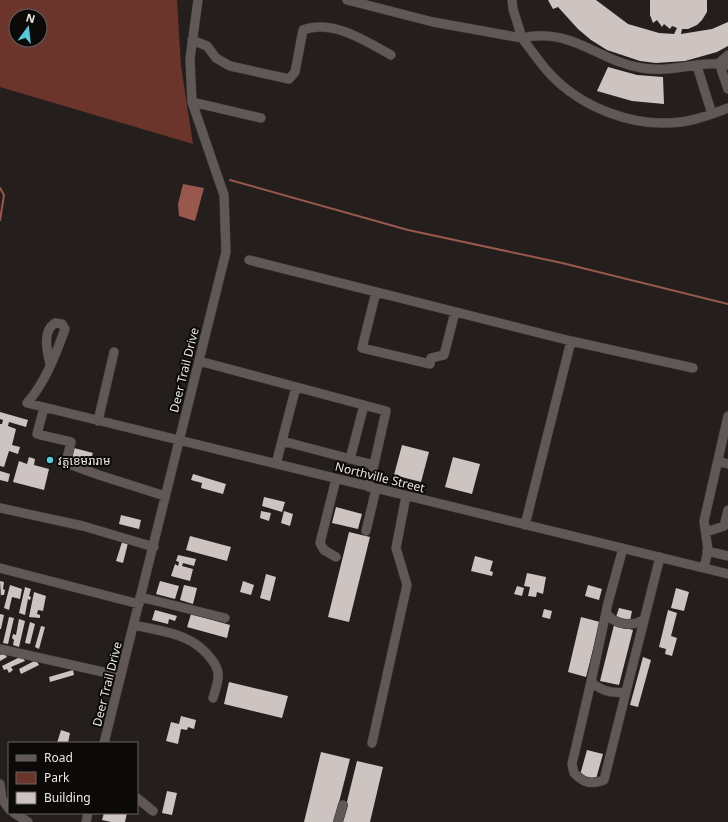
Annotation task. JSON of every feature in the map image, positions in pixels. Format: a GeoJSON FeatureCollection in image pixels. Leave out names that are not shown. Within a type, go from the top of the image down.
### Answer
{"type":"FeatureCollection","features":[{"type":"Feature","properties":{"kind":"street","name":"Deer Trail Drive"},"geometry":{"type":"LineString","coordinates":[[104,742],[154,547],[165,496],[226,252],[224,195],[192,102],[190,59],[198,0]]}},
{"type":"Feature","properties":{"kind":"street"},"geometry":{"type":"LineString","coordinates":[[347,0],[433,22],[522,38],[544,35],[568,39],[615,60],[643,69],[676,70],[697,66],[724,64]]}},
{"type":"Feature","properties":{"kind":"street"},"geometry":{"type":"LineString","coordinates":[[512,0],[513,9],[522,38],[550,74],[567,90],[591,105],[628,119],[655,122],[680,122],[712,114],[728,108]]}},
{"type":"Feature","properties":{"kind":"street"},"geometry":{"type":"LineString","coordinates":[[192,40],[207,46],[216,58],[230,66],[289,79],[295,72],[303,30],[314,26],[355,35],[391,55]]}},
{"type":"Feature","properties":{"kind":"street"},"geometry":{"type":"LineString","coordinates":[[728,55],[724,64],[728,89]]}},
{"type":"Feature","properties":{"kind":"street"},"geometry":{"type":"LineString","coordinates":[[697,66],[712,114]]}},
{"type":"Feature","properties":{"kind":"street"},"geometry":{"type":"LineString","coordinates":[[192,102],[261,118]]}},
{"type":"Feature","properties":{"kind":"street"},"geometry":{"type":"LineString","coordinates":[[249,260],[571,341],[693,368]]}},
{"type":"Feature","properties":{"kind":"street"},"geometry":{"type":"LineString","coordinates":[[376,292],[362,348],[430,364],[431,358],[444,355],[455,312]]}},
{"type":"Feature","properties":{"kind":"street"},"geometry":{"type":"LineString","coordinates":[[525,525],[571,341]]}},
{"type":"Feature","properties":{"kind":"street"},"geometry":{"type":"LineString","coordinates":[[98,421],[114,352]]}},
{"type":"Feature","properties":{"kind":"street"},"geometry":{"type":"LineString","coordinates":[[199,361],[386,411],[374,465],[366,531]]}},
{"type":"Feature","properties":{"kind":"street","name":"Northville Street"},"geometry":{"type":"LineString","coordinates":[[50,364],[34,394],[27,403],[728,574]]}},
{"type":"Feature","properties":{"kind":"street"},"geometry":{"type":"LineString","coordinates":[[276,464],[296,387]]}},
{"type":"Feature","properties":{"kind":"street"},"geometry":{"type":"LineString","coordinates":[[350,459],[364,405]]}},
{"type":"Feature","properties":{"kind":"street"},"geometry":{"type":"LineString","coordinates":[[44,408],[37,434],[72,442],[66,463],[165,496]]}},
{"type":"Feature","properties":{"kind":"street"},"geometry":{"type":"LineString","coordinates":[[704,568],[707,551],[704,521],[728,416]]}},
{"type":"Feature","properties":{"kind":"street"},"geometry":{"type":"LineString","coordinates":[[282,441],[374,465]]}},
{"type":"Feature","properties":{"kind":"street"},"geometry":{"type":"LineString","coordinates":[[718,461],[728,464]]}},
{"type":"Feature","properties":{"kind":"street"},"geometry":{"type":"LineString","coordinates":[[336,479],[320,543],[324,550],[336,557]]}},
{"type":"Feature","properties":{"kind":"street"},"geometry":{"type":"LineString","coordinates":[[372,743],[407,585],[396,548],[406,496]]}},
{"type":"Feature","properties":{"kind":"street"},"geometry":{"type":"LineString","coordinates":[[0,508],[83,526],[154,547]]}},
{"type":"Feature","properties":{"kind":"street"},"geometry":{"type":"LineString","coordinates":[[706,532],[726,526],[728,510]]}},
{"type":"Feature","properties":{"kind":"street"},"geometry":{"type":"LineString","coordinates":[[623,548],[606,613],[572,764],[574,773],[582,781],[593,784],[604,780],[660,557]]}},
{"type":"Feature","properties":{"kind":"street"},"geometry":{"type":"LineString","coordinates":[[707,551],[728,556]]}},
{"type":"Feature","properties":{"kind":"street"},"geometry":{"type":"LineString","coordinates":[[0,568],[225,618]]}},
{"type":"Feature","properties":{"kind":"street"},"geometry":{"type":"LineString","coordinates":[[606,613],[609,617],[620,622],[635,625],[644,620]]}},
{"type":"Feature","properties":{"kind":"street"},"geometry":{"type":"LineString","coordinates":[[134,625],[186,638],[196,642],[209,656],[217,669],[219,676],[213,698]]}},
{"type":"Feature","properties":{"kind":"street"},"geometry":{"type":"LineString","coordinates":[[0,649],[121,676]]}},
{"type":"Feature","properties":{"kind":"street"},"geometry":{"type":"LineString","coordinates":[[591,682],[598,688],[617,693],[626,692]]}},
{"type":"Feature","properties":{"kind":"street"},"geometry":{"type":"LineString","coordinates":[[0,784],[2,799],[8,808]]}},
{"type":"Feature","properties":{"kind":"street"},"geometry":{"type":"LineString","coordinates":[[138,799],[153,811]]}},
{"type":"Feature","properties":{"kind":"street"},"geometry":{"type":"LineString","coordinates":[[338,822],[343,806]]}},
{"type":"Feature","properties":{"kind":"street"},"geometry":{"type":"LineString","coordinates":[[16,814],[28,822]]}},
{"type":"Feature","properties":{"kind":"green space"},"geometry":{"type":"Polygon","coordinates":[[[0,0],[177,0],[181,66],[193,144],[0,87],[0,0]]]}},
{"type":"Feature","properties":{"kind":"shaded area"},"geometry":{"type":"Polygon","coordinates":[[[183,184],[204,188],[195,221],[179,216],[178,204],[183,184]]]}},
{"type":"Feature","properties":{"kind":"building"},"geometry":{"type":"Polygon","coordinates":[[[548,0],[596,0],[628,24],[659,33],[674,34],[677,28],[672,26],[670,29],[664,24],[662,27],[657,20],[653,23],[650,15],[650,0],[707,0],[707,12],[702,20],[697,25],[688,29],[682,29],[681,34],[712,29],[728,22],[728,46],[717,52],[685,61],[656,63],[640,61],[607,50],[591,40],[578,29],[558,7],[553,9],[548,0]]]}},
{"type":"Feature","properties":{"kind":"building"},"geometry":{"type":"Polygon","coordinates":[[[608,67],[637,75],[663,77],[664,104],[632,101],[597,91],[608,67]]]}},
{"type":"Feature","properties":{"kind":"building"},"geometry":{"type":"Polygon","coordinates":[[[0,412],[28,420],[26,427],[9,422],[8,426],[16,429],[12,445],[20,447],[18,454],[9,451],[4,467],[0,466],[0,424],[2,424],[3,420],[0,419],[0,412]]]}},
{"type":"Feature","properties":{"kind":"building"},"geometry":{"type":"Polygon","coordinates":[[[402,445],[429,452],[421,482],[394,475],[402,445]]]}},
{"type":"Feature","properties":{"kind":"building"},"geometry":{"type":"Polygon","coordinates":[[[74,448],[93,453],[89,465],[71,459],[74,448]]]}},
{"type":"Feature","properties":{"kind":"building"},"geometry":{"type":"Polygon","coordinates":[[[29,457],[35,459],[34,465],[49,469],[44,490],[13,482],[19,461],[27,464],[29,457]]]}},
{"type":"Feature","properties":{"kind":"building"},"geometry":{"type":"Polygon","coordinates":[[[453,457],[480,464],[472,494],[445,487],[453,457]]]}},
{"type":"Feature","properties":{"kind":"building"},"geometry":{"type":"Polygon","coordinates":[[[0,471],[10,474],[8,482],[0,480],[0,471]]]}},
{"type":"Feature","properties":{"kind":"building"},"geometry":{"type":"Polygon","coordinates":[[[193,474],[226,484],[223,494],[201,488],[202,483],[191,480],[193,474]]]}},
{"type":"Feature","properties":{"kind":"building"},"geometry":{"type":"Polygon","coordinates":[[[264,497],[285,502],[282,512],[262,506],[264,497]]]}},
{"type":"Feature","properties":{"kind":"building"},"geometry":{"type":"Polygon","coordinates":[[[336,507],[362,514],[358,529],[332,523],[336,507]]]}},
{"type":"Feature","properties":{"kind":"building"},"geometry":{"type":"Polygon","coordinates":[[[261,511],[271,513],[269,521],[260,518],[261,511]]]}},
{"type":"Feature","properties":{"kind":"building"},"geometry":{"type":"Polygon","coordinates":[[[284,511],[293,514],[290,526],[281,523],[284,511]]]}},
{"type":"Feature","properties":{"kind":"building"},"geometry":{"type":"Polygon","coordinates":[[[121,515],[141,520],[139,529],[119,524],[121,515]]]}},
{"type":"Feature","properties":{"kind":"building"},"geometry":{"type":"Polygon","coordinates":[[[349,532],[370,537],[349,622],[328,617],[349,532]]]}},
{"type":"Feature","properties":{"kind":"building"},"geometry":{"type":"Polygon","coordinates":[[[190,536],[231,547],[227,561],[186,550],[190,536]]]}},
{"type":"Feature","properties":{"kind":"building"},"geometry":{"type":"Polygon","coordinates":[[[122,542],[128,543],[123,563],[116,561],[122,542]]]}},
{"type":"Feature","properties":{"kind":"building"},"geometry":{"type":"Polygon","coordinates":[[[178,555],[196,559],[194,566],[183,563],[182,566],[193,569],[190,581],[171,576],[175,564],[178,566],[179,562],[176,561],[178,555]]]}},
{"type":"Feature","properties":{"kind":"building"},"geometry":{"type":"Polygon","coordinates":[[[475,556],[493,561],[490,571],[493,572],[492,576],[471,571],[475,556]]]}},
{"type":"Feature","properties":{"kind":"building"},"geometry":{"type":"Polygon","coordinates":[[[527,573],[546,577],[543,594],[537,592],[536,597],[528,596],[530,587],[524,586],[527,573]]]}},
{"type":"Feature","properties":{"kind":"building"},"geometry":{"type":"Polygon","coordinates":[[[266,574],[276,577],[270,601],[260,598],[266,574]]]}},
{"type":"Feature","properties":{"kind":"building"},"geometry":{"type":"Polygon","coordinates":[[[0,581],[4,582],[3,589],[5,590],[4,595],[1,595],[1,598],[0,581]]]}},
{"type":"Feature","properties":{"kind":"building"},"geometry":{"type":"Polygon","coordinates":[[[160,581],[179,586],[175,599],[156,594],[160,581]]]}},
{"type":"Feature","properties":{"kind":"building"},"geometry":{"type":"Polygon","coordinates":[[[243,581],[254,585],[251,595],[240,592],[243,581]]]}},
{"type":"Feature","properties":{"kind":"building"},"geometry":{"type":"Polygon","coordinates":[[[10,585],[22,589],[20,599],[12,597],[9,610],[4,608],[10,585]]]}},
{"type":"Feature","properties":{"kind":"building"},"geometry":{"type":"Polygon","coordinates":[[[184,585],[197,588],[193,604],[180,600],[184,585]]]}},
{"type":"Feature","properties":{"kind":"building"},"geometry":{"type":"Polygon","coordinates":[[[588,585],[602,589],[599,600],[585,596],[588,585]]]}},
{"type":"Feature","properties":{"kind":"building"},"geometry":{"type":"Polygon","coordinates":[[[517,586],[524,588],[522,596],[514,594],[517,586]]]}},
{"type":"Feature","properties":{"kind":"building"},"geometry":{"type":"Polygon","coordinates":[[[25,587],[31,589],[29,596],[31,597],[30,600],[28,599],[25,615],[19,613],[25,587]]]}},
{"type":"Feature","properties":{"kind":"building"},"geometry":{"type":"Polygon","coordinates":[[[676,588],[689,592],[684,611],[671,608],[676,588]]]}},
{"type":"Feature","properties":{"kind":"building"},"geometry":{"type":"Polygon","coordinates":[[[34,592],[46,596],[43,611],[38,610],[37,614],[40,615],[40,618],[29,617],[34,592]]]}},
{"type":"Feature","properties":{"kind":"building"},"geometry":{"type":"Polygon","coordinates":[[[619,608],[632,611],[630,621],[616,617],[619,608]]]}},
{"type":"Feature","properties":{"kind":"building"},"geometry":{"type":"Polygon","coordinates":[[[544,609],[552,611],[550,619],[542,617],[544,609]]]}},
{"type":"Feature","properties":{"kind":"building"},"geometry":{"type":"Polygon","coordinates":[[[155,610],[177,616],[175,621],[169,619],[168,624],[152,620],[155,610]]]}},
{"type":"Feature","properties":{"kind":"building"},"geometry":{"type":"Polygon","coordinates":[[[668,610],[677,613],[671,636],[677,638],[672,656],[665,654],[666,649],[659,647],[668,610]]]}},
{"type":"Feature","properties":{"kind":"building"},"geometry":{"type":"Polygon","coordinates":[[[0,614],[4,615],[1,629],[0,629],[0,614]]]}},
{"type":"Feature","properties":{"kind":"building"},"geometry":{"type":"Polygon","coordinates":[[[191,614],[230,625],[227,638],[187,627],[191,614]]]}},
{"type":"Feature","properties":{"kind":"building"},"geometry":{"type":"Polygon","coordinates":[[[9,617],[14,618],[8,644],[3,643],[9,617]]]}},
{"type":"Feature","properties":{"kind":"building"},"geometry":{"type":"Polygon","coordinates":[[[581,617],[600,622],[586,677],[568,672],[581,617]]]}},
{"type":"Feature","properties":{"kind":"building"},"geometry":{"type":"Polygon","coordinates":[[[19,619],[25,621],[19,647],[13,645],[14,640],[12,638],[13,634],[16,635],[19,619]]]}},
{"type":"Feature","properties":{"kind":"building"},"geometry":{"type":"Polygon","coordinates":[[[30,622],[35,624],[30,644],[25,643],[30,622]]]}},
{"type":"Feature","properties":{"kind":"building"},"geometry":{"type":"Polygon","coordinates":[[[614,625],[633,630],[619,685],[600,681],[614,625]]]}},
{"type":"Feature","properties":{"kind":"building"},"geometry":{"type":"Polygon","coordinates":[[[41,626],[45,627],[39,649],[35,647],[41,626]]]}},
{"type":"Feature","properties":{"kind":"building"},"geometry":{"type":"Polygon","coordinates":[[[4,653],[7,657],[0,661],[0,655],[4,653]]]}},
{"type":"Feature","properties":{"kind":"building"},"geometry":{"type":"Polygon","coordinates":[[[22,656],[25,661],[11,667],[13,670],[9,673],[7,669],[4,670],[2,666],[22,656]]]}},
{"type":"Feature","properties":{"kind":"building"},"geometry":{"type":"Polygon","coordinates":[[[643,657],[651,660],[638,707],[630,705],[643,657]]]}},
{"type":"Feature","properties":{"kind":"building"},"geometry":{"type":"Polygon","coordinates":[[[36,660],[39,665],[21,674],[19,669],[36,660]]]}},
{"type":"Feature","properties":{"kind":"building"},"geometry":{"type":"Polygon","coordinates":[[[73,670],[74,675],[50,682],[49,677],[73,670]]]}},
{"type":"Feature","properties":{"kind":"building"},"geometry":{"type":"Polygon","coordinates":[[[229,682],[288,696],[282,718],[224,704],[229,682]]]}},
{"type":"Feature","properties":{"kind":"building"},"geometry":{"type":"Polygon","coordinates":[[[181,716],[196,720],[194,729],[188,727],[187,730],[181,729],[178,744],[166,741],[171,722],[179,724],[181,716]]]}},
{"type":"Feature","properties":{"kind":"building"},"geometry":{"type":"Polygon","coordinates":[[[61,730],[70,733],[68,742],[57,742],[61,730]]]}},
{"type":"Feature","properties":{"kind":"building"},"geometry":{"type":"Polygon","coordinates":[[[587,750],[603,754],[596,779],[580,775],[587,750]]]}},
{"type":"Feature","properties":{"kind":"building"},"geometry":{"type":"Polygon","coordinates":[[[321,752],[350,759],[334,822],[304,822],[321,752]]]}},
{"type":"Feature","properties":{"kind":"building"},"geometry":{"type":"Polygon","coordinates":[[[357,761],[383,767],[370,822],[342,822],[357,761]]]}},
{"type":"Feature","properties":{"kind":"building"},"geometry":{"type":"Polygon","coordinates":[[[167,791],[177,793],[172,815],[162,813],[167,791]]]}},
{"type":"Feature","properties":{"kind":"building"},"geometry":{"type":"Polygon","coordinates":[[[104,814],[127,814],[125,822],[111,822],[102,820],[104,814]]]}},
{"type":"Feature","properties":{"kind":"waterway"},"geometry":{"type":"LineString","coordinates":[[230,180],[408,230],[562,263],[728,304]]}},
{"type":"Feature","properties":{"kind":"waterway"},"geometry":{"type":"LineString","coordinates":[[0,188],[4,195],[0,220]]}},
{"type":"Feature","properties":{"kind":"place","name":"វត្តខេមរារាម"},"geometry":{"type":"Point","coordinates":[50,460]}}]}
